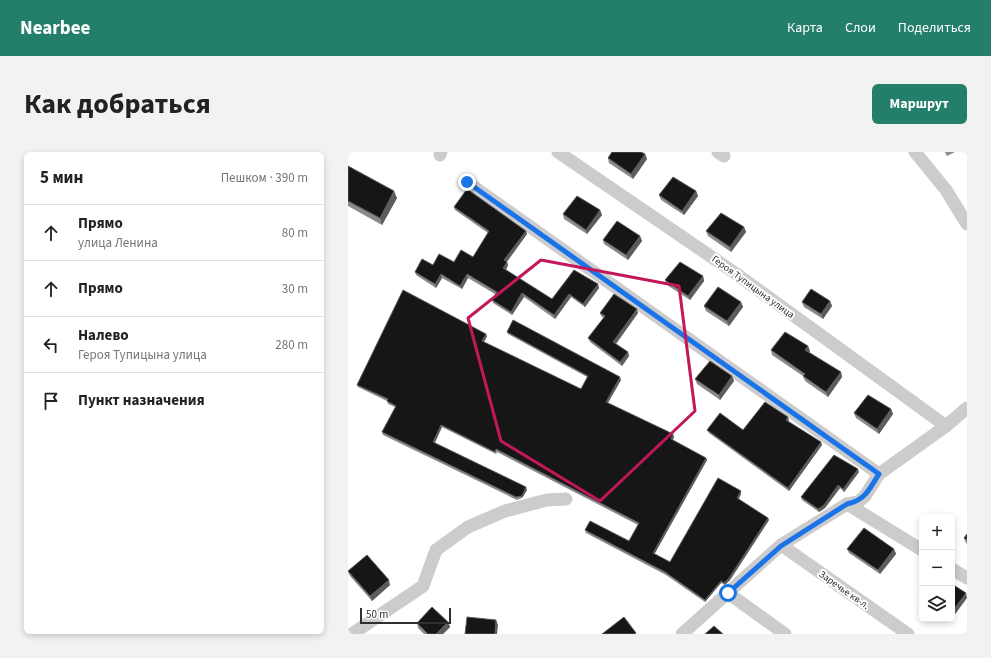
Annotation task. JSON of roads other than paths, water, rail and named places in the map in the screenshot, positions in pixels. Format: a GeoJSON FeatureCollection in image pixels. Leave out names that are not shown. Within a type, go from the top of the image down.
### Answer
{"type":"FeatureCollection","features":[{"type":"Feature","properties":{"kind":"street","name":"Героя Тупицына улица"},"geometry":{"type":"LineString","coordinates":[[558,152],[735,273],[946,426]]}},
{"type":"Feature","properties":{"kind":"street"},"geometry":{"type":"LineString","coordinates":[[915,152],[946,190],[967,224]]}},
{"type":"Feature","properties":{"kind":"street"},"geometry":{"type":"LineString","coordinates":[[467,182],[879,474]]}},
{"type":"Feature","properties":{"kind":"street"},"geometry":{"type":"LineString","coordinates":[[682,634],[781,546],[847,504],[858,502],[865,496],[879,474],[946,426],[967,408]]}},
{"type":"Feature","properties":{"kind":"street"},"geometry":{"type":"LineString","coordinates":[[352,634],[423,586],[436,550],[468,528],[505,512],[547,500],[566,499]]}},
{"type":"Feature","properties":{"kind":"street"},"geometry":{"type":"LineString","coordinates":[[847,504],[919,548]]}},
{"type":"Feature","properties":{"kind":"street","name":"Заречье кв-л."},"geometry":{"type":"LineString","coordinates":[[781,546],[908,634]]}},
{"type":"Feature","properties":{"kind":"street"},"geometry":{"type":"LineString","coordinates":[[955,571],[967,578]]}},
{"type":"Feature","properties":{"kind":"street"},"geometry":{"type":"LineString","coordinates":[[728,593],[785,634]]}}]}
